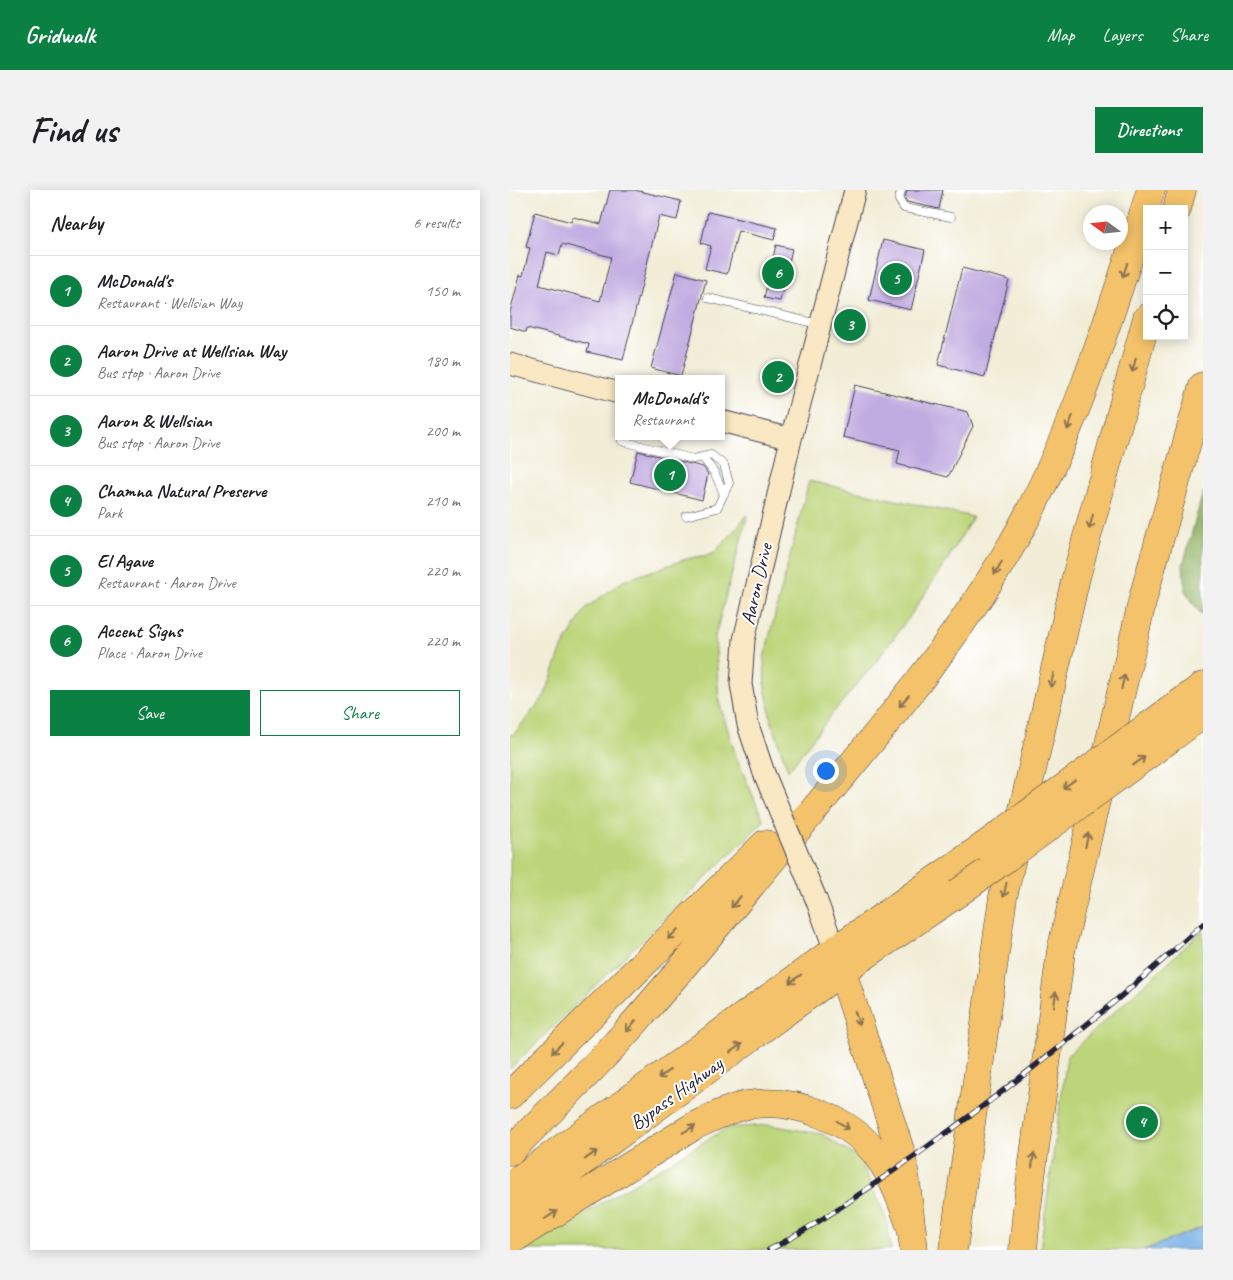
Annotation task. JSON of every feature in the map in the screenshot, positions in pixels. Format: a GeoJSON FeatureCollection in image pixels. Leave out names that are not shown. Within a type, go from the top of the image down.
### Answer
{"type":"FeatureCollection","features":[{"type":"Feature","properties":{"kind":"highway"},"geometry":{"type":"LineString","coordinates":[[510,1151],[628,1030],[866,748],[931,668],[960,627],[1021,528],[1062,444],[1097,353],[1151,190]]}},
{"type":"Feature","properties":{"kind":"highway"},"geometry":{"type":"LineString","coordinates":[[1178,205],[1182,190]]}},
{"type":"Feature","properties":{"kind":"highway"},"geometry":{"type":"LineString","coordinates":[[954,1242],[1003,897],[1076,577],[1143,333]]}},
{"type":"Feature","properties":{"kind":"highway"},"geometry":{"type":"LineString","coordinates":[[1023,1250],[1061,951],[1144,594],[1201,394]]}},
{"type":"Feature","properties":{"kind":"highway"},"geometry":{"type":"LineString","coordinates":[[913,1240],[906,1182],[896,1135],[838,961],[952,884],[1168,726],[1203,686]]}},
{"type":"Feature","properties":{"kind":"highway"},"geometry":{"type":"LineString","coordinates":[[1168,726],[1203,714]]}},
{"type":"Feature","properties":{"kind":"highway"},"geometry":{"type":"LineString","coordinates":[[510,1095],[758,851],[866,748]]}},
{"type":"Feature","properties":{"kind":"highway","name":"Bypass Highway"},"geometry":{"type":"LineString","coordinates":[[510,1186],[838,961]]}},
{"type":"Feature","properties":{"kind":"highway","name":"Bypass Highway"},"geometry":{"type":"LineString","coordinates":[[510,1215],[838,961]]}},
{"type":"Feature","properties":{"kind":"highway"},"geometry":{"type":"LineString","coordinates":[[510,1241],[694,1126],[722,1112],[748,1105],[771,1104],[813,1110],[833,1119],[864,1141],[879,1157],[895,1185],[913,1240]]}},
{"type":"Feature","properties":{"kind":"main road","name":"Aaron Drive"},"geometry":{"type":"LineString","coordinates":[[838,961],[816,899],[752,739],[745,712],[741,684],[741,660],[748,618],[791,439],[855,190]]}},
{"type":"Feature","properties":{"kind":"main road"},"geometry":{"type":"LineString","coordinates":[[510,364],[615,393]]}},
{"type":"Feature","properties":{"kind":"main road"},"geometry":{"type":"LineString","coordinates":[[725,422],[791,439]]}},
{"type":"Feature","properties":{"kind":"lane"},"geometry":{"type":"LineString","coordinates":[[901,190],[899,200],[904,208],[951,217]]}},
{"type":"Feature","properties":{"kind":"lane"},"geometry":{"type":"LineString","coordinates":[[708,298],[820,324]]}},
{"type":"Feature","properties":{"kind":"lane"},"geometry":{"type":"LineString","coordinates":[[622,441],[693,458],[711,455],[724,465],[728,483],[717,508],[686,516]]}},
{"type":"Feature","properties":{"kind":"lane"},"geometry":{"type":"LineString","coordinates":[[702,457],[714,472],[724,494]]}},
{"type":"Feature","properties":{"kind":"green space"},"geometry":{"type":"Polygon","coordinates":[[[809,481],[973,517],[910,616],[788,771],[771,719],[765,687],[764,658],[809,481]]]}},
{"type":"Feature","properties":{"kind":"green space"},"geometry":{"type":"Polygon","coordinates":[[[1203,492],[1203,614],[1200,613],[1185,591],[1183,565],[1203,492]]]}},
{"type":"Feature","properties":{"kind":"green space"},"geometry":{"type":"Polygon","coordinates":[[[748,514],[715,636],[719,702],[737,759],[764,821],[510,1069],[510,735],[514,734],[545,695],[562,648],[586,608],[623,581],[686,559],[713,554],[748,514]]]}},
{"type":"Feature","properties":{"kind":"green space"},"geometry":{"type":"Polygon","coordinates":[[[1203,930],[1203,1227],[1144,1250],[1040,1250],[1067,1056],[1203,930]]]}},
{"type":"Feature","properties":{"kind":"green space"},"geometry":{"type":"Polygon","coordinates":[[[769,1125],[822,1134],[861,1160],[887,1221],[891,1250],[523,1250],[727,1128],[769,1125]]]}},
{"type":"Feature","properties":{"kind":"water"},"geometry":{"type":"Polygon","coordinates":[[[1203,1227],[1203,1250],[1144,1250],[1150,1248],[1203,1227]]]}},
{"type":"Feature","properties":{"kind":"building"},"geometry":{"type":"Polygon","coordinates":[[[610,190],[635,190],[681,201],[677,220],[659,216],[623,360],[587,352],[589,344],[527,328],[526,332],[510,327],[510,312],[520,275],[523,276],[530,248],[526,247],[535,212],[571,222],[573,217],[601,224],[610,190]],[[562,244],[559,255],[547,252],[539,285],[600,301],[611,257],[562,244]]]}},
{"type":"Feature","properties":{"kind":"building"},"geometry":{"type":"Polygon","coordinates":[[[907,190],[943,190],[939,209],[907,202],[905,199],[907,190]]]}},
{"type":"Feature","properties":{"kind":"building"},"geometry":{"type":"Polygon","coordinates":[[[708,212],[777,228],[774,240],[738,231],[727,274],[705,269],[711,246],[701,243],[708,212]]]}},
{"type":"Feature","properties":{"kind":"building"},"geometry":{"type":"Polygon","coordinates":[[[883,240],[925,250],[911,310],[869,300],[883,240]]]}},
{"type":"Feature","properties":{"kind":"building"},"geometry":{"type":"Polygon","coordinates":[[[776,245],[792,249],[780,301],[764,298],[776,245]]]}},
{"type":"Feature","properties":{"kind":"building"},"geometry":{"type":"Polygon","coordinates":[[[962,268],[1009,280],[985,377],[938,365],[962,268]]]}},
{"type":"Feature","properties":{"kind":"building"},"geometry":{"type":"Polygon","coordinates":[[[677,272],[706,280],[681,375],[651,368],[677,272]]]}},
{"type":"Feature","properties":{"kind":"building"},"geometry":{"type":"Polygon","coordinates":[[[855,385],[968,412],[973,426],[948,477],[897,464],[900,450],[843,437],[855,385]]]}},
{"type":"Feature","properties":{"kind":"building"},"geometry":{"type":"Polygon","coordinates":[[[638,451],[703,467],[708,474],[702,500],[630,482],[638,451]]]}},
{"type":"Feature","properties":{"kind":"railway"},"geometry":{"type":"LineString","coordinates":[[769,1250],[844,1205],[990,1101],[1099,1015],[1203,924]]}},
{"type":"Feature","properties":{"kind":"place","name":"Accent Signs"},"geometry":{"type":"Point","coordinates":[778,273]}},
{"type":"Feature","properties":{"kind":"place","name":"El Agave"},"geometry":{"type":"Point","coordinates":[896,279]}},
{"type":"Feature","properties":{"kind":"place","name":"Aaron & Wellsian"},"geometry":{"type":"Point","coordinates":[850,325]}},
{"type":"Feature","properties":{"kind":"place","name":"Aaron Drive at Wellsian Way"},"geometry":{"type":"Point","coordinates":[778,377]}},
{"type":"Feature","properties":{"kind":"place","name":"McDonald's"},"geometry":{"type":"Point","coordinates":[670,475]}},
{"type":"Feature","properties":{"kind":"place","name":"Chamna Natural Preserve"},"geometry":{"type":"Point","coordinates":[1142,1122]}}]}
